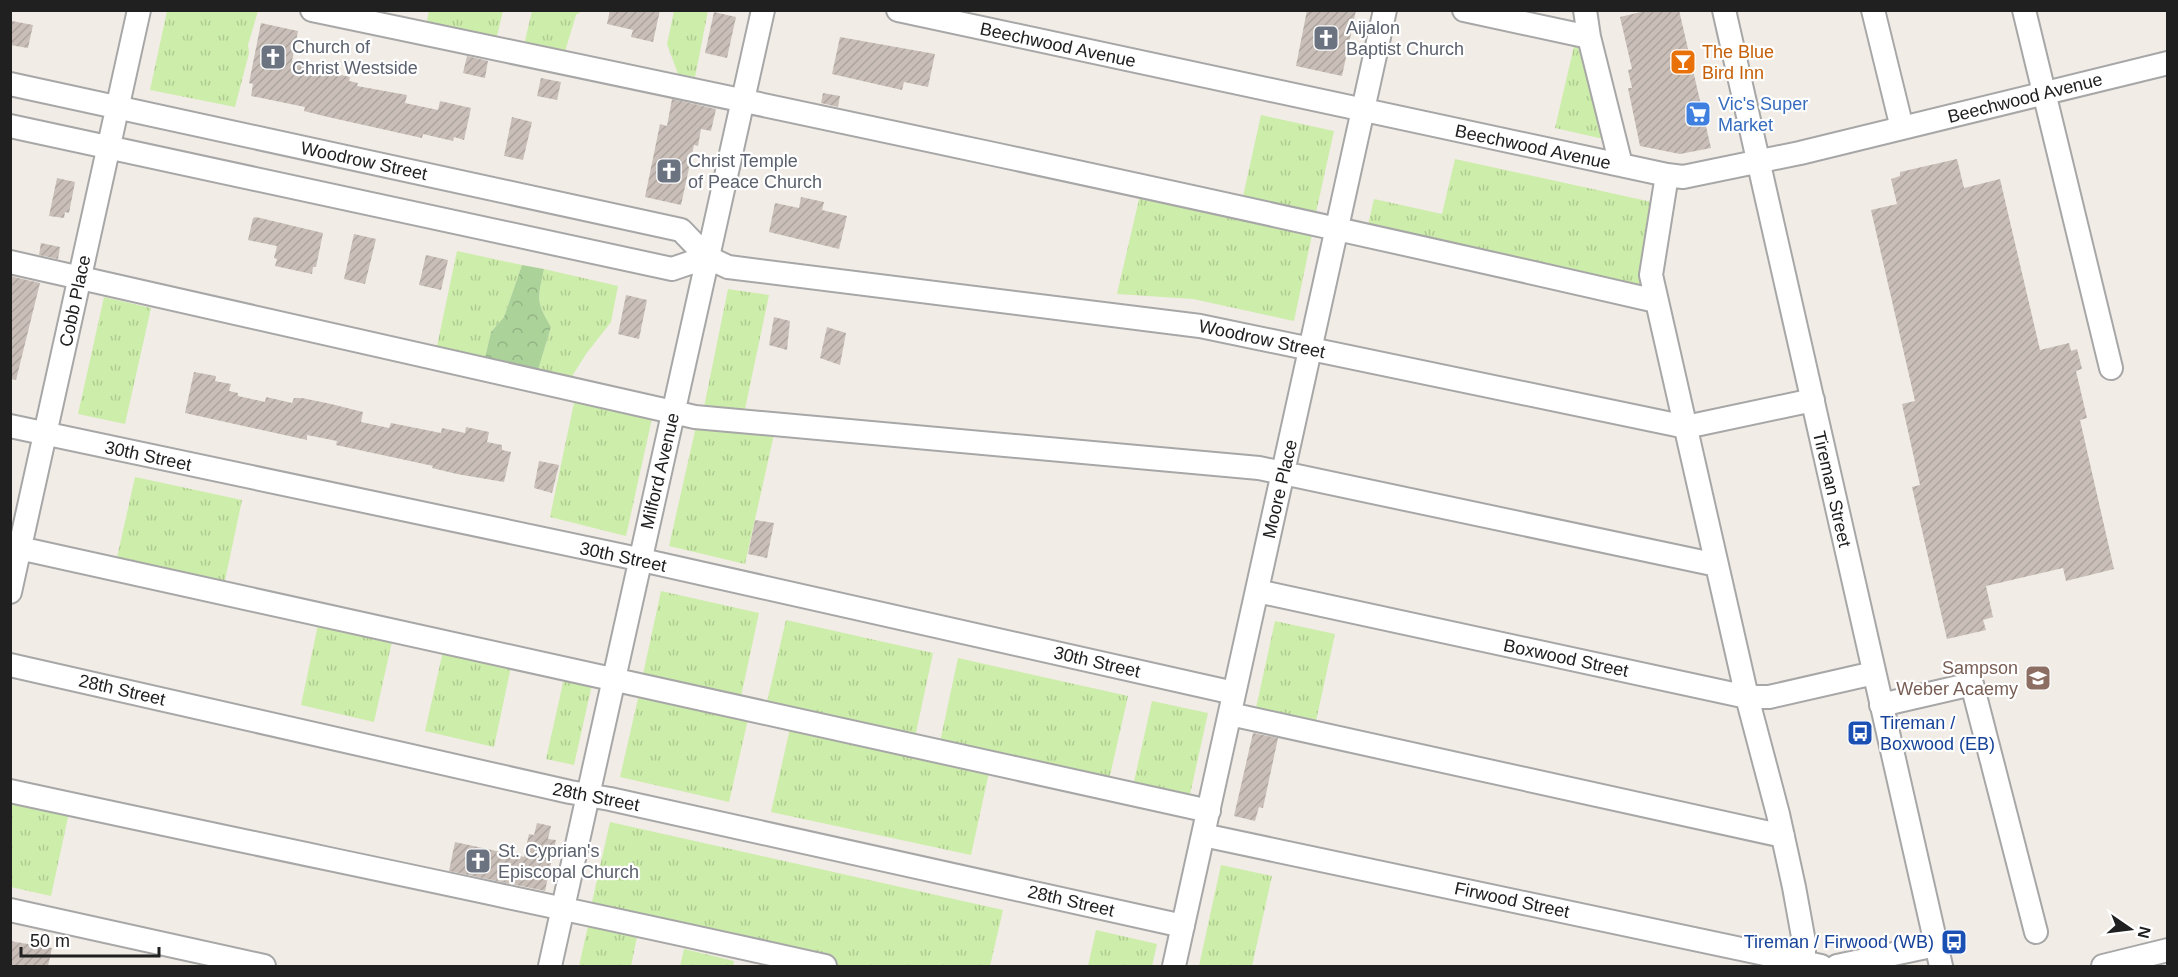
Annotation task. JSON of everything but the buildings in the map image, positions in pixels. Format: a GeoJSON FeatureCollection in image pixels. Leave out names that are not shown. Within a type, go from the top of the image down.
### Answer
{"type":"FeatureCollection","features":[{"type":"Feature","properties":{"kind":"street","name":"Cobb Place"},"geometry":{"type":"LineString","coordinates":[[10,592],[15,547],[46,435],[139,10]]}},
{"type":"Feature","properties":{"kind":"street"},"geometry":{"type":"LineString","coordinates":[[312,10],[1338,228],[1656,301]]}},
{"type":"Feature","properties":{"kind":"street","name":"Milford Avenue"},"geometry":{"type":"LineString","coordinates":[[550,966],[763,10]]}},
{"type":"Feature","properties":{"kind":"street","name":"Beechwood Avenue"},"geometry":{"type":"LineString","coordinates":[[897,10],[1667,175],[1691,176],[1758,162],[2168,63]]}},
{"type":"Feature","properties":{"kind":"street","name":"Moore Place"},"geometry":{"type":"LineString","coordinates":[[1174,966],[1312,350],[1385,10]]}},
{"type":"Feature","properties":{"kind":"street"},"geometry":{"type":"LineString","coordinates":[[1464,10],[1589,37]]}},
{"type":"Feature","properties":{"kind":"street"},"geometry":{"type":"LineString","coordinates":[[1585,10],[1589,37],[1621,165]]}},
{"type":"Feature","properties":{"kind":"street","name":"Tireman Street"},"geometry":{"type":"LineString","coordinates":[[1724,10],[1939,956]]}},
{"type":"Feature","properties":{"kind":"street"},"geometry":{"type":"LineString","coordinates":[[1873,10],[1902,128]]}},
{"type":"Feature","properties":{"kind":"street"},"geometry":{"type":"LineString","coordinates":[[2024,10],[2111,368]]}},
{"type":"Feature","properties":{"kind":"street","name":"Woodrow Street"},"geometry":{"type":"LineString","coordinates":[[10,84],[681,230],[707,257],[728,267],[1200,326],[1686,427],[1812,400]]}},
{"type":"Feature","properties":{"kind":"street"},"geometry":{"type":"LineString","coordinates":[[10,126],[672,269],[707,257]]}},
{"type":"Feature","properties":{"kind":"street"},"geometry":{"type":"LineString","coordinates":[[1667,175],[1650,275],[1747,697],[1783,836],[1804,942],[1812,965]]}},
{"type":"Feature","properties":{"kind":"street"},"geometry":{"type":"LineString","coordinates":[[10,262],[695,417],[1235,466],[1284,473],[1717,565]]}},
{"type":"Feature","properties":{"kind":"street","name":"30th Street"},"geometry":{"type":"LineString","coordinates":[[10,426],[640,560],[1783,836]]}},
{"type":"Feature","properties":{"kind":"street"},"geometry":{"type":"LineString","coordinates":[[15,547],[1209,811]]}},
{"type":"Feature","properties":{"kind":"street","name":"Boxwood Street"},"geometry":{"type":"LineString","coordinates":[[1257,591],[1747,697],[1769,697],[1874,673]]}},
{"type":"Feature","properties":{"kind":"street","name":"28th Street"},"geometry":{"type":"LineString","coordinates":[[10,665],[570,792],[589,794],[1183,926]]}},
{"type":"Feature","properties":{"kind":"street"},"geometry":{"type":"LineString","coordinates":[[1881,705],[1972,684],[2036,932]]}},
{"type":"Feature","properties":{"kind":"street"},"geometry":{"type":"LineString","coordinates":[[10,791],[564,907],[825,966]]}},
{"type":"Feature","properties":{"kind":"street","name":"Firwood Street"},"geometry":{"type":"LineString","coordinates":[[1203,835],[1812,965]]}},
{"type":"Feature","properties":{"kind":"street"},"geometry":{"type":"LineString","coordinates":[[10,910],[264,966]]}},
{"type":"Feature","properties":{"kind":"street"},"geometry":{"type":"LineString","coordinates":[[2103,966],[2168,951]]}},
{"type":"Feature","properties":{"kind":"street"},"geometry":{"type":"LineString","coordinates":[[1837,966],[1939,956]]}},
{"type":"Feature","properties":{"kind":"green space"},"geometry":{"type":"Polygon","coordinates":[[[167,11],[258,11],[248,45],[249,53],[235,107],[150,90],[167,11]]]}},
{"type":"Feature","properties":{"kind":"green space"},"geometry":{"type":"Polygon","coordinates":[[[429,11],[503,11],[496,40],[426,25],[429,11]]]}},
{"type":"Feature","properties":{"kind":"green space"},"geometry":{"type":"Polygon","coordinates":[[[532,11],[582,11],[576,15],[564,55],[524,45],[532,11]]]}},
{"type":"Feature","properties":{"kind":"green space"},"geometry":{"type":"Polygon","coordinates":[[[674,11],[708,11],[695,77],[678,74],[667,44],[674,11]]]}},
{"type":"Feature","properties":{"kind":"green space"},"geometry":{"type":"Polygon","coordinates":[[[1575,42],[1586,45],[1608,140],[1555,128],[1575,42]]]}},
{"type":"Feature","properties":{"kind":"green space"},"geometry":{"type":"Polygon","coordinates":[[[1261,115],[1334,131],[1315,217],[1242,201],[1261,115]]]}},
{"type":"Feature","properties":{"kind":"green space"},"geometry":{"type":"Polygon","coordinates":[[[1455,159],[1661,204],[1642,290],[1367,229],[1374,199],[1442,214],[1455,159]]]}},
{"type":"Feature","properties":{"kind":"green space"},"geometry":{"type":"Polygon","coordinates":[[[1140,195],[1313,230],[1294,321],[1193,299],[1117,294],[1140,195]]]}},
{"type":"Feature","properties":{"kind":"green space"},"geometry":{"type":"Polygon","coordinates":[[[457,251],[522,265],[504,317],[491,332],[484,362],[436,351],[457,251]]]}},
{"type":"Feature","properties":{"kind":"green space"},"geometry":{"type":"Polygon","coordinates":[[[522,265],[544,269],[539,299],[542,311],[551,327],[538,370],[484,362],[491,332],[504,317],[522,265]]]}},
{"type":"Feature","properties":{"kind":"green space"},"geometry":{"type":"Polygon","coordinates":[[[544,269],[618,286],[611,322],[571,378],[538,370],[551,327],[542,311],[539,299],[544,269]]]}},
{"type":"Feature","properties":{"kind":"green space"},"geometry":{"type":"Polygon","coordinates":[[[728,289],[769,295],[744,414],[703,412],[728,289]]]}},
{"type":"Feature","properties":{"kind":"green space"},"geometry":{"type":"Polygon","coordinates":[[[104,297],[151,308],[125,424],[78,414],[104,297]]]}},
{"type":"Feature","properties":{"kind":"green space"},"geometry":{"type":"Polygon","coordinates":[[[575,398],[653,414],[626,536],[550,517],[575,398]]]}},
{"type":"Feature","properties":{"kind":"green space"},"geometry":{"type":"Polygon","coordinates":[[[697,422],[775,430],[745,564],[669,546],[697,422]]]}},
{"type":"Feature","properties":{"kind":"green space"},"geometry":{"type":"Polygon","coordinates":[[[135,477],[242,500],[224,585],[116,562],[135,477]]]}},
{"type":"Feature","properties":{"kind":"green space"},"geometry":{"type":"Polygon","coordinates":[[[661,591],[759,613],[740,701],[642,679],[661,591]]]}},
{"type":"Feature","properties":{"kind":"green space"},"geometry":{"type":"Polygon","coordinates":[[[319,620],[393,637],[374,722],[301,705],[319,620]]]}},
{"type":"Feature","properties":{"kind":"green space"},"geometry":{"type":"Polygon","coordinates":[[[786,620],[933,653],[915,737],[766,706],[786,620]]]}},
{"type":"Feature","properties":{"kind":"green space"},"geometry":{"type":"Polygon","coordinates":[[[1275,621],[1335,634],[1316,721],[1256,708],[1275,621]]]}},
{"type":"Feature","properties":{"kind":"green space"},"geometry":{"type":"Polygon","coordinates":[[[444,647],[512,662],[494,747],[425,731],[444,647]]]}},
{"type":"Feature","properties":{"kind":"green space"},"geometry":{"type":"Polygon","coordinates":[[[958,658],[1128,696],[1109,780],[940,742],[958,658]]]}},
{"type":"Feature","properties":{"kind":"green space"},"geometry":{"type":"Polygon","coordinates":[[[565,674],[593,680],[574,765],[546,759],[565,674]]]}},
{"type":"Feature","properties":{"kind":"green space"},"geometry":{"type":"Polygon","coordinates":[[[640,690],[749,715],[729,802],[620,777],[640,690]]]}},
{"type":"Feature","properties":{"kind":"green space"},"geometry":{"type":"Polygon","coordinates":[[[1152,701],[1208,713],[1189,799],[1133,786],[1152,701]]]}},
{"type":"Feature","properties":{"kind":"green space"},"geometry":{"type":"Polygon","coordinates":[[[791,724],[990,768],[971,855],[771,812],[791,724]]]}},
{"type":"Feature","properties":{"kind":"green space"},"geometry":{"type":"Polygon","coordinates":[[[11,795],[70,808],[51,896],[11,887],[11,795]]]}},
{"type":"Feature","properties":{"kind":"green space"},"geometry":{"type":"Polygon","coordinates":[[[610,822],[1003,910],[990,966],[838,966],[590,911],[610,822]]]}},
{"type":"Feature","properties":{"kind":"green space"},"geometry":{"type":"Polygon","coordinates":[[[1221,865],[1272,876],[1252,966],[1199,966],[1221,865]]]}},
{"type":"Feature","properties":{"kind":"green space"},"geometry":{"type":"Polygon","coordinates":[[[588,926],[637,937],[631,966],[579,966],[588,926]]]}},
{"type":"Feature","properties":{"kind":"green space"},"geometry":{"type":"Polygon","coordinates":[[[1096,930],[1157,944],[1152,966],[1088,966],[1096,930]]]}},
{"type":"Feature","properties":{"kind":"green space"},"geometry":{"type":"Polygon","coordinates":[[[684,949],[734,961],[733,966],[680,966],[684,949]]]}},
{"type":"Feature","properties":{"kind":"place","name":"Aijalon Baptist Church"},"geometry":{"type":"Point","coordinates":[1326,38]}},
{"type":"Feature","properties":{"kind":"place","name":"Church of Christ Westside"},"geometry":{"type":"Point","coordinates":[273,57]}},
{"type":"Feature","properties":{"kind":"place","name":"The Blue Bird Inn"},"geometry":{"type":"Point","coordinates":[1683,62]}},
{"type":"Feature","properties":{"kind":"place","name":"Vic's Super Market"},"geometry":{"type":"Point","coordinates":[1698,114]}},
{"type":"Feature","properties":{"kind":"place","name":"Christ Temple of Peace Church"},"geometry":{"type":"Point","coordinates":[669,171]}},
{"type":"Feature","properties":{"kind":"place","name":"Sampson Weber Acaemy"},"geometry":{"type":"Point","coordinates":[2038,678]}},
{"type":"Feature","properties":{"kind":"place","name":"Tireman / Boxwood (EB)"},"geometry":{"type":"Point","coordinates":[1860,733]}},
{"type":"Feature","properties":{"kind":"place","name":"St. Cyprian's Episcopal Church"},"geometry":{"type":"Point","coordinates":[478,861]}},
{"type":"Feature","properties":{"kind":"place","name":"Tireman / Firwood (WB)"},"geometry":{"type":"Point","coordinates":[1954,942]}}]}
